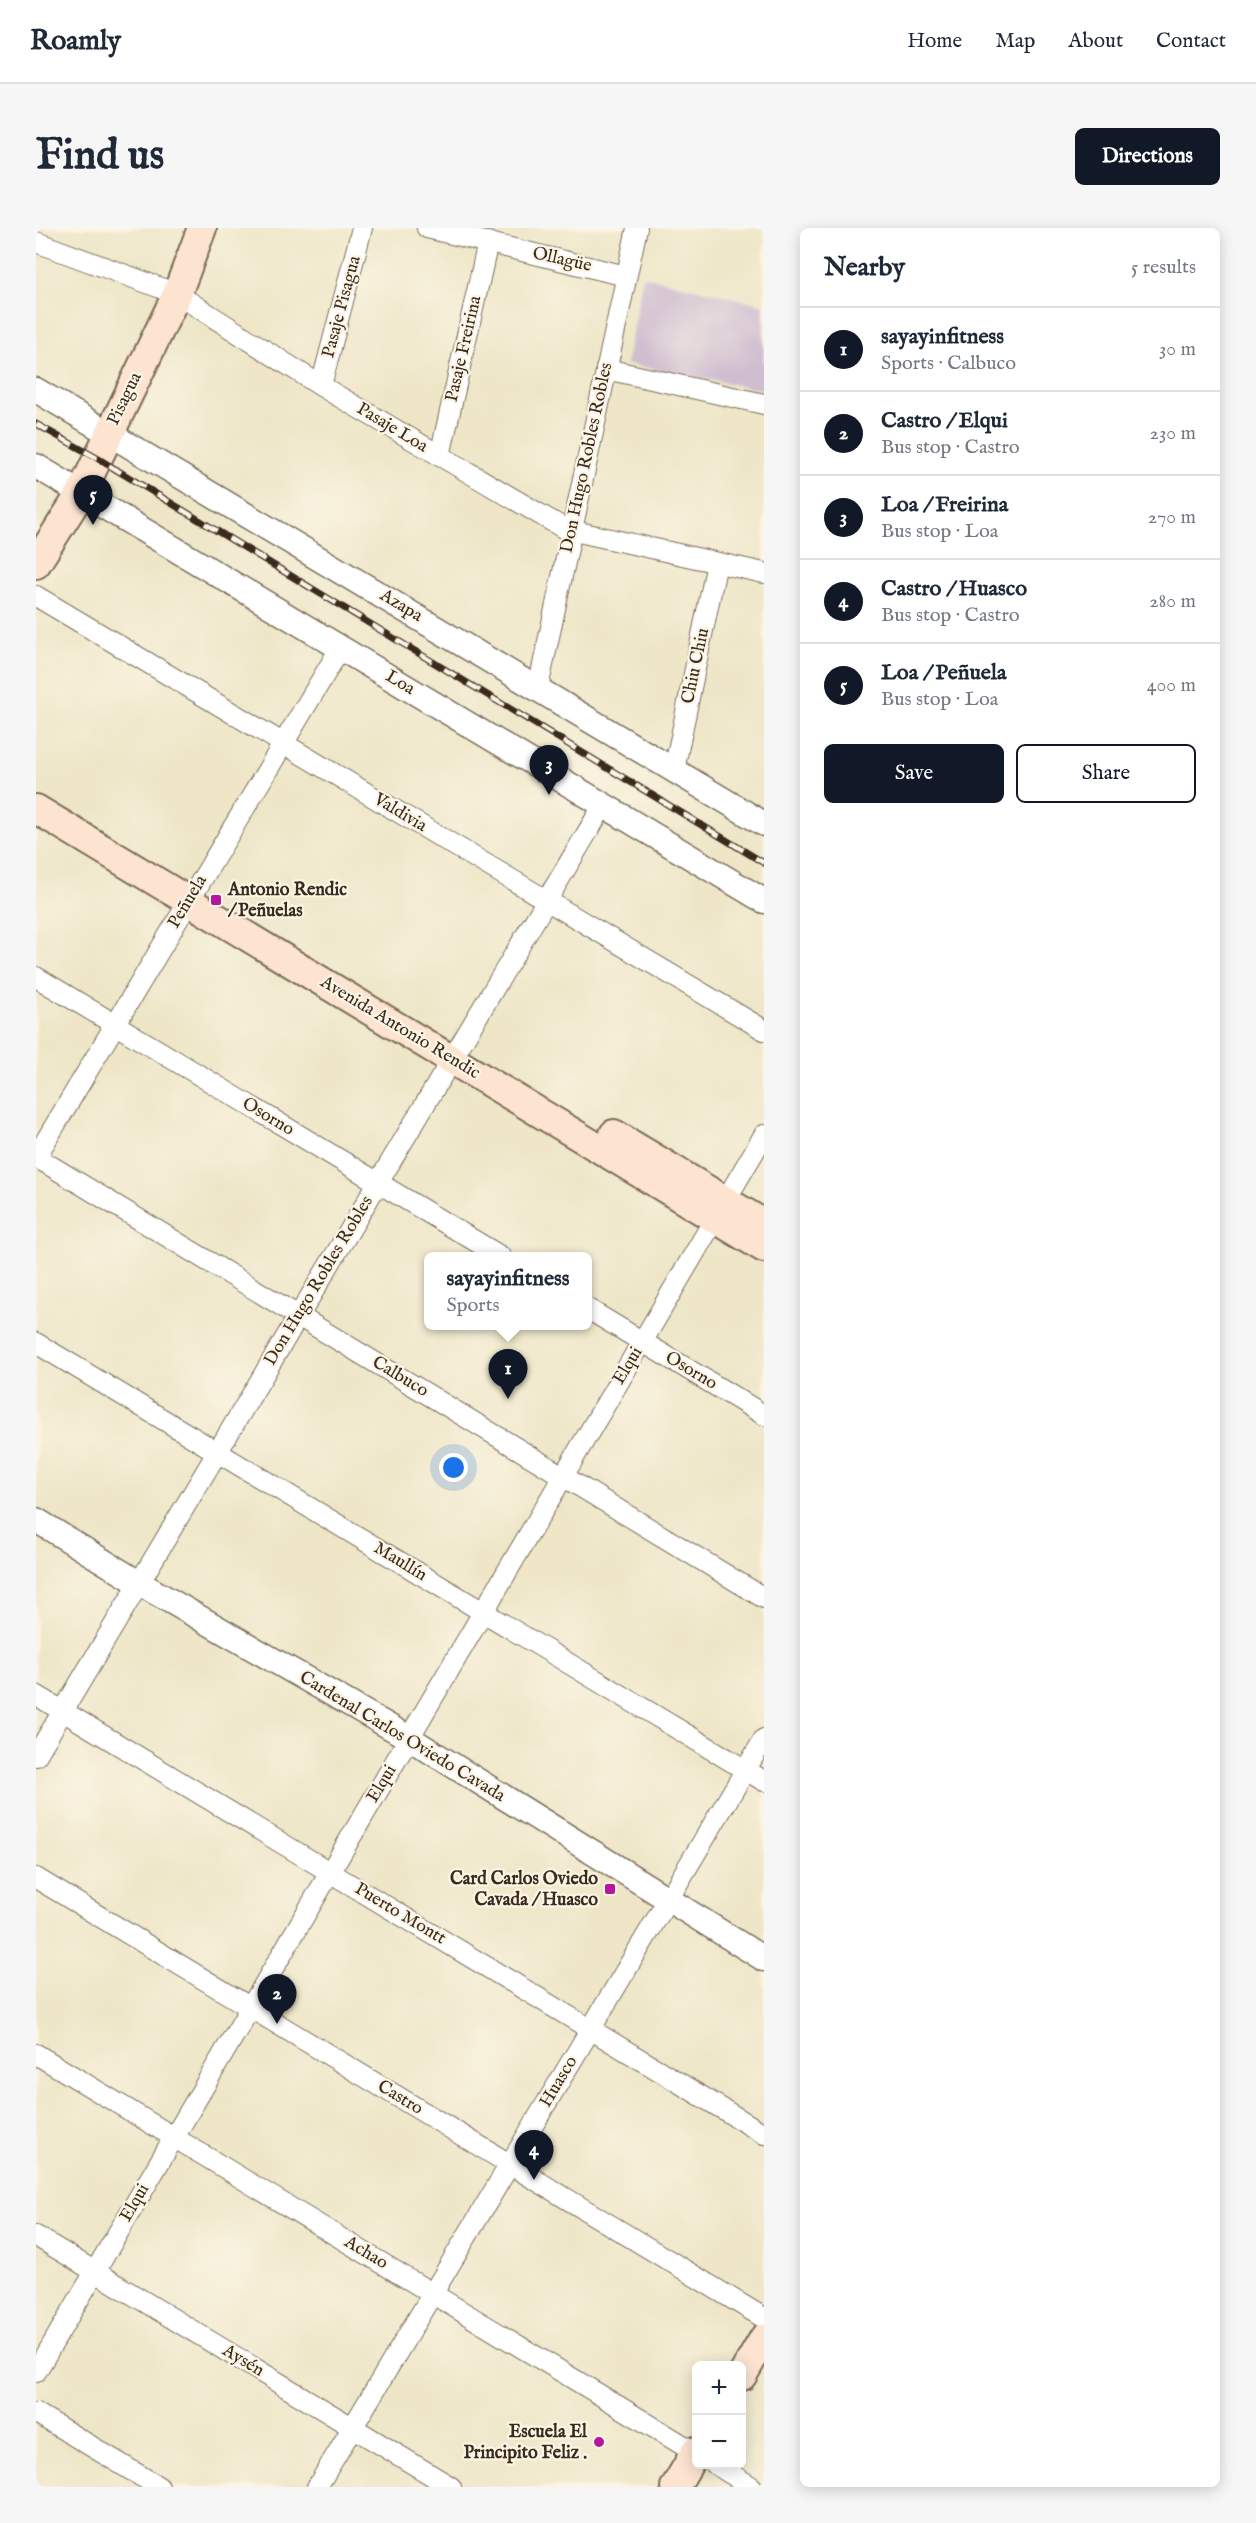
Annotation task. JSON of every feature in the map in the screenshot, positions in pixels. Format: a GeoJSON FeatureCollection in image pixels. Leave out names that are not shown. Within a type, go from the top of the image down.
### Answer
{"type":"FeatureCollection","features":[{"type":"Feature","properties":{"kind":"main road","name":"Pisagua"},"geometry":{"type":"LineString","coordinates":[[36,564],[81,493],[177,294],[202,228]]}},
{"type":"Feature","properties":{"kind":"main road","name":"Avenida Antonio Rendic"},"geometry":{"type":"LineString","coordinates":[[36,788],[194,893],[720,1210],[764,1248]]}},
{"type":"Feature","properties":{"kind":"main road","name":"Avenida Antonio Rendic"},"geometry":{"type":"LineString","coordinates":[[36,809],[194,893]]}},
{"type":"Feature","properties":{"kind":"main road","name":"Avenida Antonio Rendic"},"geometry":{"type":"LineString","coordinates":[[720,1210],[764,1224]]}},
{"type":"Feature","properties":{"kind":"main road"},"geometry":{"type":"LineString","coordinates":[[746,2368],[764,2338]]}},
{"type":"Feature","properties":{"kind":"main road"},"geometry":{"type":"LineString","coordinates":[[675,2487],[692,2466]]}},
{"type":"Feature","properties":{"kind":"street","name":"Pasaje Pisagua"},"geometry":{"type":"LineString","coordinates":[[321,386],[362,228]]}},
{"type":"Feature","properties":{"kind":"street","name":"Ollagüe"},"geometry":{"type":"LineString","coordinates":[[427,228],[626,276]]}},
{"type":"Feature","properties":{"kind":"street","name":"Don Hugo Robles Robles"},"geometry":{"type":"LineString","coordinates":[[538,688],[637,228]]}},
{"type":"Feature","properties":{"kind":"street","name":"Pasaje Loa"},"geometry":{"type":"LineString","coordinates":[[36,242],[177,294],[321,386],[565,529],[764,573]]}},
{"type":"Feature","properties":{"kind":"street","name":"Pasaje Freirina"},"geometry":{"type":"LineString","coordinates":[[440,456],[488,243]]}},
{"type":"Feature","properties":{"kind":"street"},"geometry":{"type":"LineString","coordinates":[[606,369],[764,404]]}},
{"type":"Feature","properties":{"kind":"street","name":"Azapa"},"geometry":{"type":"LineString","coordinates":[[36,390],[764,824]]}},
{"type":"Feature","properties":{"kind":"street","name":"Loa"},"geometry":{"type":"LineString","coordinates":[[36,466],[764,901]]}},
{"type":"Feature","properties":{"kind":"street","name":"Chiu Chiu"},"geometry":{"type":"LineString","coordinates":[[674,770],[717,563]]}},
{"type":"Feature","properties":{"kind":"street","name":"Valdivia"},"geometry":{"type":"LineString","coordinates":[[36,596],[764,1030]]}},
{"type":"Feature","properties":{"kind":"street","name":"Peñuela"},"geometry":{"type":"LineString","coordinates":[[36,1157],[341,647]]}},
{"type":"Feature","properties":{"kind":"street","name":"Don Hugo Robles Robles"},"geometry":{"type":"LineString","coordinates":[[36,1756],[603,806]]}},
{"type":"Feature","properties":{"kind":"street","name":"Osorno"},"geometry":{"type":"LineString","coordinates":[[36,977],[492,1252]]}},
{"type":"Feature","properties":{"kind":"street","name":"Elqui"},"geometry":{"type":"LineString","coordinates":[[36,2372],[764,1135]]}},
{"type":"Feature","properties":{"kind":"street","name":"Calbuco"},"geometry":{"type":"LineString","coordinates":[[36,1157],[764,1598]]}},
{"type":"Feature","properties":{"kind":"street","name":"Osorno"},"geometry":{"type":"LineString","coordinates":[[592,1311],[764,1415]]}},
{"type":"Feature","properties":{"kind":"street","name":"Maullín"},"geometry":{"type":"LineString","coordinates":[[36,1343],[764,1781]]}},
{"type":"Feature","properties":{"kind":"street","name":"Cardenal Carlos Oviedo Cavada"},"geometry":{"type":"LineString","coordinates":[[36,1520],[139,1583],[409,1738],[764,1959]]}},
{"type":"Feature","properties":{"kind":"street","name":"Puerto Montt"},"geometry":{"type":"LineString","coordinates":[[36,1695],[764,2134]]}},
{"type":"Feature","properties":{"kind":"street","name":"Huasco"},"geometry":{"type":"LineString","coordinates":[[317,2487],[764,1739]]}},
{"type":"Feature","properties":{"kind":"street","name":"Castro"},"geometry":{"type":"LineString","coordinates":[[36,1878],[764,2318]]}},
{"type":"Feature","properties":{"kind":"street","name":"Achao"},"geometry":{"type":"LineString","coordinates":[[36,2054],[692,2450]]}},
{"type":"Feature","properties":{"kind":"street","name":"Aysén"},"geometry":{"type":"LineString","coordinates":[[36,2236],[451,2487]]}},
{"type":"Feature","properties":{"kind":"street"},"geometry":{"type":"LineString","coordinates":[[36,2413],[159,2487]]}},
{"type":"Feature","properties":{"kind":"street","name":"Achao"},"geometry":{"type":"LineString","coordinates":[[723,2469],[752,2487]]}},
{"type":"Feature","properties":{"kind":"shaded area"},"geometry":{"type":"Polygon","coordinates":[[[643,276],[764,305],[764,390],[626,364],[643,276]]]}},
{"type":"Feature","properties":{"kind":"railway"},"geometry":{"type":"LineString","coordinates":[[36,424],[97,458],[764,863]]}},
{"type":"Feature","properties":{"kind":"place","name":"Loa / Peñuela"},"geometry":{"type":"Point","coordinates":[93,525]}},
{"type":"Feature","properties":{"kind":"place","name":"Loa / Freirina"},"geometry":{"type":"Point","coordinates":[549,795]}},
{"type":"Feature","properties":{"kind":"place","name":"Antonio Rendic / Peñuelas"},"geometry":{"type":"Point","coordinates":[216,900]}},
{"type":"Feature","properties":{"kind":"place","name":"sayayinfitness"},"geometry":{"type":"Point","coordinates":[508,1399]}},
{"type":"Feature","properties":{"kind":"place","name":"Card Carlos Oviedo Cavada / Huasco"},"geometry":{"type":"Point","coordinates":[610,1889]}},
{"type":"Feature","properties":{"kind":"place","name":"Castro / Elqui"},"geometry":{"type":"Point","coordinates":[277,2024]}},
{"type":"Feature","properties":{"kind":"place","name":"Castro / Huasco"},"geometry":{"type":"Point","coordinates":[534,2180]}},
{"type":"Feature","properties":{"kind":"place","name":"Escuela El Principito Feliz ."},"geometry":{"type":"Point","coordinates":[599,2442]}}]}
